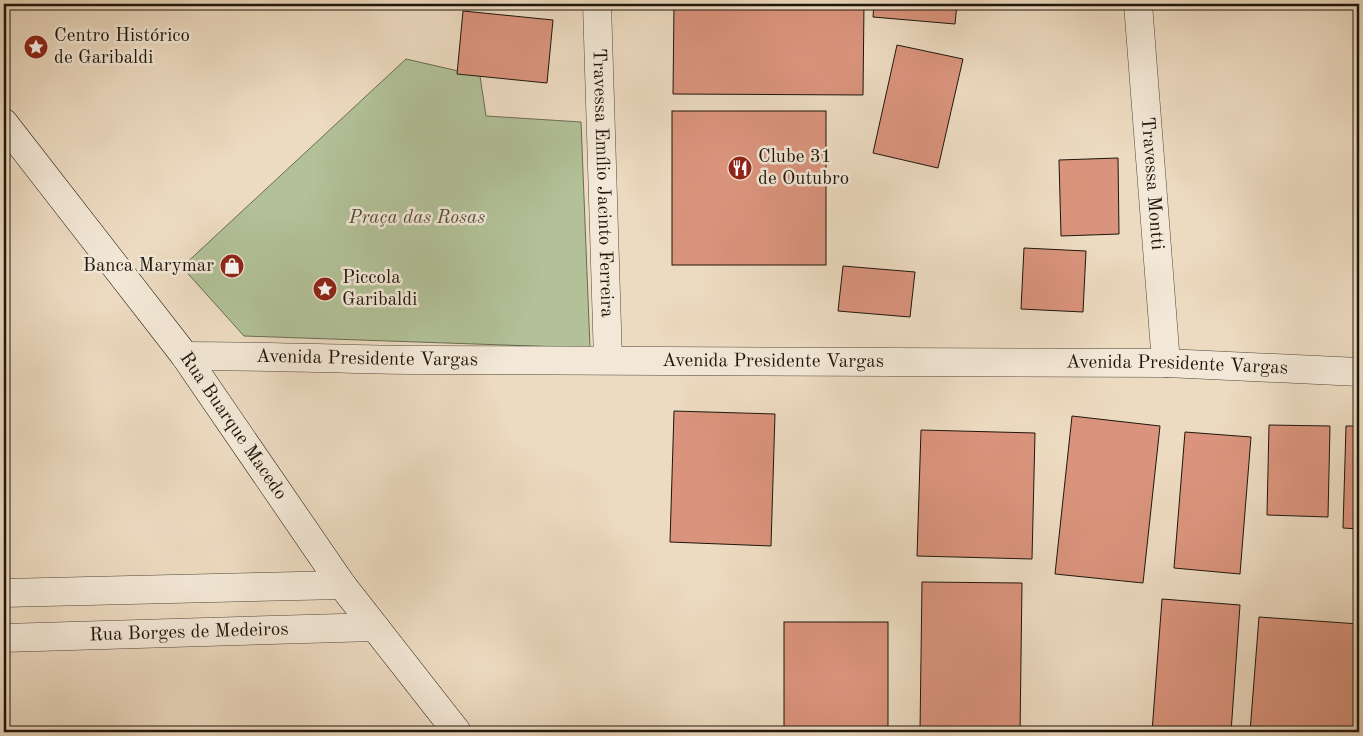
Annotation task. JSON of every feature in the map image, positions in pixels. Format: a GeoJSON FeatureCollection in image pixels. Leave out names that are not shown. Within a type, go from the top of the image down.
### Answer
{"type":"FeatureCollection","features":[{"type":"Feature","properties":{"kind":"street","name":"Travessa Emílio Jacinto Ferreira"},"geometry":{"type":"LineString","coordinates":[[597,4],[608,360]]}},
{"type":"Feature","properties":{"kind":"street","name":"Travessa Montti"},"geometry":{"type":"LineString","coordinates":[[1138,4],[1166,363]]}},
{"type":"Feature","properties":{"kind":"street","name":"Rua Buarque Macedo"},"geometry":{"type":"LineString","coordinates":[[4,123],[186,356],[342,585],[457,732]]}},
{"type":"Feature","properties":{"kind":"street","name":"Avenida Presidente Vargas"},"geometry":{"type":"LineString","coordinates":[[186,356],[264,356],[336,359],[1166,363],[1359,372]]}},
{"type":"Feature","properties":{"kind":"street"},"geometry":{"type":"LineString","coordinates":[[4,593],[342,585]]}},
{"type":"Feature","properties":{"kind":"street","name":"Rua Borges de Medeiros"},"geometry":{"type":"LineString","coordinates":[[4,638],[375,627]]}},
{"type":"Feature","properties":{"kind":"green space","name":"Praça das Rosas"},"geometry":{"type":"Polygon","coordinates":[[[406,59],[480,76],[486,116],[581,122],[590,348],[244,336],[182,267],[406,59]]]}},
{"type":"Feature","properties":{"kind":"building"},"geometry":{"type":"Polygon","coordinates":[[[674,4],[864,4],[863,95],[673,94],[674,4]]]}},
{"type":"Feature","properties":{"kind":"building"},"geometry":{"type":"Polygon","coordinates":[[[874,4],[957,4],[955,24],[873,17],[874,4]]]}},
{"type":"Feature","properties":{"kind":"building"},"geometry":{"type":"Polygon","coordinates":[[[463,11],[553,20],[547,83],[457,74],[463,11]]]}},
{"type":"Feature","properties":{"kind":"building"},"geometry":{"type":"Polygon","coordinates":[[[897,45],[963,59],[938,168],[873,153],[897,45]]]}},
{"type":"Feature","properties":{"kind":"building"},"geometry":{"type":"Polygon","coordinates":[[[672,111],[826,111],[826,265],[672,265],[672,111]]]}},
{"type":"Feature","properties":{"kind":"building"},"geometry":{"type":"Polygon","coordinates":[[[1118,158],[1119,234],[1061,236],[1059,160],[1118,158]]]}},
{"type":"Feature","properties":{"kind":"building"},"geometry":{"type":"Polygon","coordinates":[[[1024,248],[1086,251],[1083,312],[1021,309],[1024,248]]]}},
{"type":"Feature","properties":{"kind":"building"},"geometry":{"type":"Polygon","coordinates":[[[843,266],[915,272],[910,317],[838,311],[843,266]]]}},
{"type":"Feature","properties":{"kind":"building"},"geometry":{"type":"Polygon","coordinates":[[[674,411],[775,414],[771,546],[670,542],[674,411]]]}},
{"type":"Feature","properties":{"kind":"building"},"geometry":{"type":"Polygon","coordinates":[[[1072,416],[1160,426],[1143,583],[1055,574],[1072,416]]]}},
{"type":"Feature","properties":{"kind":"building"},"geometry":{"type":"Polygon","coordinates":[[[1269,425],[1330,426],[1328,517],[1267,515],[1269,425]]]}},
{"type":"Feature","properties":{"kind":"building"},"geometry":{"type":"Polygon","coordinates":[[[1346,426],[1359,426],[1359,529],[1343,528],[1346,426]]]}},
{"type":"Feature","properties":{"kind":"building"},"geometry":{"type":"Polygon","coordinates":[[[921,430],[1035,433],[1032,559],[917,556],[921,430]]]}},
{"type":"Feature","properties":{"kind":"building"},"geometry":{"type":"Polygon","coordinates":[[[1185,432],[1251,437],[1240,574],[1174,568],[1185,432]]]}},
{"type":"Feature","properties":{"kind":"building"},"geometry":{"type":"Polygon","coordinates":[[[922,582],[1022,583],[1020,732],[920,732],[922,582]]]}},
{"type":"Feature","properties":{"kind":"building"},"geometry":{"type":"Polygon","coordinates":[[[1162,599],[1240,605],[1231,732],[1152,732],[1162,599]]]}},
{"type":"Feature","properties":{"kind":"building"},"geometry":{"type":"Polygon","coordinates":[[[1259,617],[1359,624],[1359,732],[1250,732],[1259,617]]]}},
{"type":"Feature","properties":{"kind":"building"},"geometry":{"type":"Polygon","coordinates":[[[784,622],[888,622],[888,732],[784,732],[784,622]]]}},
{"type":"Feature","properties":{"kind":"place","name":"Centro Histórico de Garibaldi"},"geometry":{"type":"Point","coordinates":[36,47]}},
{"type":"Feature","properties":{"kind":"place","name":"Clube 31 de Outubro"},"geometry":{"type":"Point","coordinates":[740,168]}},
{"type":"Feature","properties":{"kind":"place","name":"Banca Marymar"},"geometry":{"type":"Point","coordinates":[232,266]}},
{"type":"Feature","properties":{"kind":"place","name":"Piccola Garibaldi"},"geometry":{"type":"Point","coordinates":[325,289]}}]}
